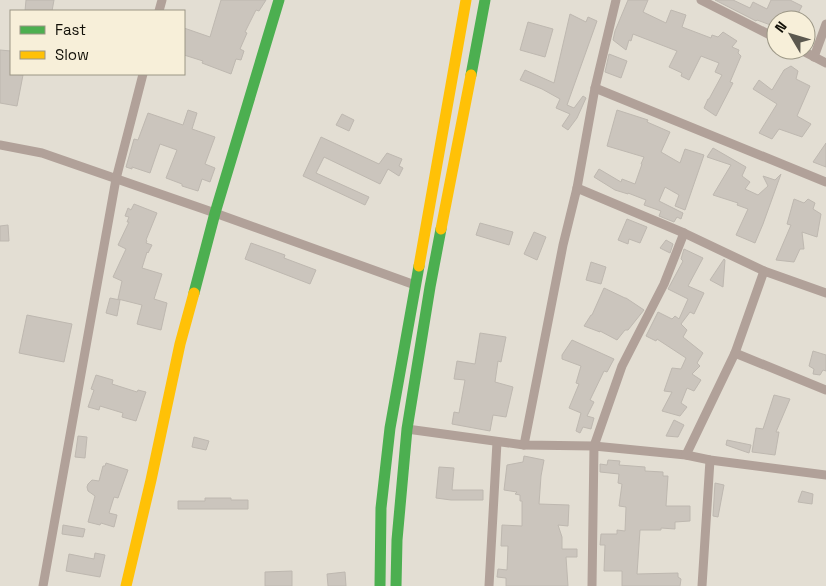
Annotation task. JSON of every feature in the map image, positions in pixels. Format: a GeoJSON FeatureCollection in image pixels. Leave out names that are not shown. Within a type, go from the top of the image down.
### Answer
{"type":"FeatureCollection","features":[{"type":"Feature","properties":{"kind":"main road"},"geometry":{"type":"LineString","coordinates":[[126,586],[180,344],[214,212],[279,0]]}},
{"type":"Feature","properties":{"kind":"main road"},"geometry":{"type":"LineString","coordinates":[[380,586],[381,508],[390,428],[466,0]]}},
{"type":"Feature","properties":{"kind":"main road"},"geometry":{"type":"LineString","coordinates":[[396,586],[397,540],[406,429],[485,0]]}},
{"type":"Feature","properties":{"kind":"main road"},"geometry":{"type":"LineString","coordinates":[[411,309],[427,309]]}},
{"type":"Feature","properties":{"kind":"street"},"geometry":{"type":"LineString","coordinates":[[524,445],[563,245],[577,188],[595,88],[616,0]]}},
{"type":"Feature","properties":{"kind":"street"},"geometry":{"type":"LineString","coordinates":[[707,1],[766,33]]}},
{"type":"Feature","properties":{"kind":"street"},"geometry":{"type":"LineString","coordinates":[[816,52],[826,24]]}},
{"type":"Feature","properties":{"kind":"street"},"geometry":{"type":"LineString","coordinates":[[43,586],[116,179],[143,75]]}},
{"type":"Feature","properties":{"kind":"street"},"geometry":{"type":"LineString","coordinates":[[595,88],[826,182]]}},
{"type":"Feature","properties":{"kind":"street"},"geometry":{"type":"LineString","coordinates":[[0,145],[42,153],[214,212],[415,285]]}},
{"type":"Feature","properties":{"kind":"street"},"geometry":{"type":"LineString","coordinates":[[577,188],[684,233],[764,271],[826,293]]}},
{"type":"Feature","properties":{"kind":"street"},"geometry":{"type":"LineString","coordinates":[[592,586],[594,446],[622,366],[664,284],[684,233]]}},
{"type":"Feature","properties":{"kind":"street"},"geometry":{"type":"LineString","coordinates":[[686,455],[735,353],[764,271]]}},
{"type":"Feature","properties":{"kind":"street"},"geometry":{"type":"LineString","coordinates":[[735,353],[826,390]]}},
{"type":"Feature","properties":{"kind":"street"},"geometry":{"type":"LineString","coordinates":[[406,429],[524,445],[594,446],[686,455],[710,460],[826,475]]}},
{"type":"Feature","properties":{"kind":"street"},"geometry":{"type":"LineString","coordinates":[[489,586],[497,442]]}},
{"type":"Feature","properties":{"kind":"street"},"geometry":{"type":"LineString","coordinates":[[702,586],[710,460]]}},
{"type":"Feature","properties":{"kind":"building"},"geometry":{"type":"Polygon","coordinates":[[[26,0],[54,0],[52,10],[25,10],[26,0]]]}},
{"type":"Feature","properties":{"kind":"building"},"geometry":{"type":"Polygon","coordinates":[[[221,0],[266,0],[259,11],[256,10],[245,32],[247,33],[240,49],[244,51],[241,60],[236,59],[231,74],[202,63],[203,61],[185,55],[185,28],[210,37],[221,0]]]}},
{"type":"Feature","properties":{"kind":"building"},"geometry":{"type":"Polygon","coordinates":[[[628,0],[648,0],[643,12],[666,23],[671,10],[686,15],[682,27],[711,38],[712,35],[718,37],[723,32],[737,41],[732,47],[739,50],[738,53],[741,56],[730,82],[733,83],[716,116],[704,108],[722,75],[715,72],[719,63],[701,56],[689,80],[681,76],[682,73],[669,67],[677,51],[633,34],[626,50],[613,40],[628,0]]]}},
{"type":"Feature","properties":{"kind":"building"},"geometry":{"type":"Polygon","coordinates":[[[715,0],[733,0],[750,8],[753,2],[767,9],[771,0],[790,0],[802,6],[800,10],[766,10],[766,23],[756,21],[715,0]]]}},
{"type":"Feature","properties":{"kind":"building"},"geometry":{"type":"Polygon","coordinates":[[[570,14],[586,22],[588,17],[597,21],[567,105],[574,108],[583,96],[586,98],[577,118],[568,130],[562,126],[570,114],[556,108],[560,99],[520,80],[525,70],[554,83],[570,14]]]}},
{"type":"Feature","properties":{"kind":"building"},"geometry":{"type":"Polygon","coordinates":[[[528,22],[553,29],[545,57],[520,50],[528,22]]]}},
{"type":"Feature","properties":{"kind":"building"},"geometry":{"type":"Polygon","coordinates":[[[0,50],[10,51],[10,75],[23,75],[17,106],[0,103],[0,50]]]}},
{"type":"Feature","properties":{"kind":"building"},"geometry":{"type":"Polygon","coordinates":[[[609,54],[627,61],[621,78],[605,72],[609,54]]]}},
{"type":"Feature","properties":{"kind":"building"},"geometry":{"type":"Polygon","coordinates":[[[791,66],[798,71],[796,79],[810,86],[797,116],[811,124],[802,137],[779,129],[772,139],[759,133],[777,104],[753,89],[759,80],[772,90],[784,70],[791,66]]]}},
{"type":"Feature","properties":{"kind":"building"},"geometry":{"type":"Polygon","coordinates":[[[188,110],[197,113],[192,129],[215,137],[205,164],[215,168],[210,182],[202,179],[198,191],[166,178],[177,150],[160,144],[150,173],[126,167],[134,139],[138,140],[148,113],[183,125],[188,110]]]}},
{"type":"Feature","properties":{"kind":"building"},"geometry":{"type":"Polygon","coordinates":[[[617,110],[648,120],[647,122],[670,132],[661,152],[680,163],[685,149],[704,155],[685,210],[675,206],[679,195],[665,187],[659,201],[683,213],[681,219],[677,217],[674,222],[659,216],[661,211],[644,205],[646,200],[615,190],[594,177],[599,169],[621,182],[622,179],[635,184],[642,164],[644,157],[607,146],[617,110]]]}},
{"type":"Feature","properties":{"kind":"building"},"geometry":{"type":"Polygon","coordinates":[[[342,114],[354,120],[349,131],[336,125],[342,114]]]}},
{"type":"Feature","properties":{"kind":"building"},"geometry":{"type":"Polygon","coordinates":[[[321,137],[379,164],[387,153],[402,159],[399,166],[403,168],[399,176],[388,169],[380,184],[324,157],[316,173],[369,197],[365,205],[303,176],[321,137]]]}},
{"type":"Feature","properties":{"kind":"building"},"geometry":{"type":"Polygon","coordinates":[[[826,143],[826,167],[813,162],[826,143]]]}},
{"type":"Feature","properties":{"kind":"building"},"geometry":{"type":"Polygon","coordinates":[[[713,148],[746,167],[742,176],[750,182],[745,189],[758,195],[768,186],[763,176],[775,180],[781,174],[755,243],[736,235],[748,209],[737,205],[738,203],[713,195],[731,165],[707,157],[713,148]]]}},
{"type":"Feature","properties":{"kind":"building"},"geometry":{"type":"Polygon","coordinates":[[[794,199],[804,203],[808,199],[815,203],[813,209],[821,214],[817,237],[802,232],[804,249],[800,249],[794,262],[776,260],[791,225],[787,224],[794,199]]]}},
{"type":"Feature","properties":{"kind":"building"},"geometry":{"type":"Polygon","coordinates":[[[134,204],[157,213],[146,240],[146,243],[152,245],[147,252],[142,268],[162,274],[154,299],[167,303],[161,330],[137,324],[142,305],[118,299],[122,281],[113,277],[126,249],[118,245],[129,222],[127,222],[129,217],[125,216],[128,208],[131,210],[134,204]]]}},
{"type":"Feature","properties":{"kind":"building"},"geometry":{"type":"Polygon","coordinates":[[[627,219],[647,227],[640,243],[629,239],[628,244],[618,240],[627,219]]]}},
{"type":"Feature","properties":{"kind":"building"},"geometry":{"type":"Polygon","coordinates":[[[480,223],[513,232],[509,245],[476,235],[480,223]]]}},
{"type":"Feature","properties":{"kind":"building"},"geometry":{"type":"Polygon","coordinates":[[[8,225],[9,241],[0,241],[0,226],[8,225]]]}},
{"type":"Feature","properties":{"kind":"building"},"geometry":{"type":"Polygon","coordinates":[[[534,232],[546,237],[537,260],[524,254],[534,232]]]}},
{"type":"Feature","properties":{"kind":"building"},"geometry":{"type":"Polygon","coordinates":[[[666,240],[673,244],[670,253],[660,248],[666,240]]]}},
{"type":"Feature","properties":{"kind":"building"},"geometry":{"type":"Polygon","coordinates":[[[251,243],[285,255],[284,258],[316,270],[310,284],[245,259],[251,243]]]}},
{"type":"Feature","properties":{"kind":"building"},"geometry":{"type":"Polygon","coordinates":[[[684,249],[703,258],[688,286],[704,293],[694,314],[690,312],[681,324],[687,330],[683,337],[703,353],[697,363],[700,366],[692,374],[701,380],[694,391],[687,388],[681,403],[687,407],[680,416],[662,411],[672,392],[664,391],[672,368],[681,369],[686,358],[657,339],[656,341],[646,336],[658,312],[672,319],[675,316],[679,319],[688,299],[668,289],[683,261],[681,259],[684,249]]]}},
{"type":"Feature","properties":{"kind":"building"},"geometry":{"type":"Polygon","coordinates":[[[725,260],[723,287],[710,280],[725,260]]]}},
{"type":"Feature","properties":{"kind":"building"},"geometry":{"type":"Polygon","coordinates":[[[591,262],[606,267],[601,284],[586,280],[591,262]]]}},
{"type":"Feature","properties":{"kind":"building"},"geometry":{"type":"Polygon","coordinates":[[[604,288],[626,298],[644,310],[617,340],[600,331],[584,326],[592,315],[604,288]]]}},
{"type":"Feature","properties":{"kind":"building"},"geometry":{"type":"Polygon","coordinates":[[[110,298],[120,300],[117,316],[106,313],[110,298]]]}},
{"type":"Feature","properties":{"kind":"building"},"geometry":{"type":"Polygon","coordinates":[[[27,315],[72,324],[64,362],[19,353],[27,315]]]}},
{"type":"Feature","properties":{"kind":"building"},"geometry":{"type":"Polygon","coordinates":[[[480,333],[506,337],[501,362],[498,361],[495,382],[513,387],[506,417],[493,415],[490,431],[452,424],[454,412],[459,413],[465,380],[454,379],[457,361],[475,364],[480,333]]]}},
{"type":"Feature","properties":{"kind":"building"},"geometry":{"type":"Polygon","coordinates":[[[572,340],[614,359],[607,372],[604,371],[590,400],[594,402],[587,416],[594,418],[591,429],[583,427],[580,433],[576,431],[581,413],[569,408],[579,384],[576,383],[581,366],[562,359],[562,355],[572,340]]]}},
{"type":"Feature","properties":{"kind":"building"},"geometry":{"type":"Polygon","coordinates":[[[813,351],[826,355],[826,371],[823,370],[820,375],[813,374],[814,369],[809,366],[813,351]]]}},
{"type":"Feature","properties":{"kind":"building"},"geometry":{"type":"Polygon","coordinates":[[[96,375],[113,380],[112,384],[137,392],[138,390],[146,392],[136,421],[122,417],[123,413],[100,406],[99,410],[88,407],[94,390],[91,389],[96,375]]]}},
{"type":"Feature","properties":{"kind":"building"},"geometry":{"type":"Polygon","coordinates":[[[774,395],[790,399],[776,432],[779,432],[775,455],[752,452],[756,428],[763,429],[774,395]]]}},
{"type":"Feature","properties":{"kind":"building"},"geometry":{"type":"Polygon","coordinates":[[[674,420],[684,425],[678,437],[666,436],[674,420]]]}},
{"type":"Feature","properties":{"kind":"building"},"geometry":{"type":"Polygon","coordinates":[[[78,436],[87,437],[85,458],[75,457],[78,436]]]}},
{"type":"Feature","properties":{"kind":"building"},"geometry":{"type":"Polygon","coordinates":[[[194,437],[209,441],[206,450],[192,447],[194,437]]]}},
{"type":"Feature","properties":{"kind":"building"},"geometry":{"type":"Polygon","coordinates":[[[727,440],[751,445],[749,453],[726,445],[727,440]]]}},
{"type":"Feature","properties":{"kind":"building"},"geometry":{"type":"Polygon","coordinates":[[[524,456],[544,460],[539,504],[569,505],[568,526],[558,525],[562,537],[562,549],[577,549],[577,557],[566,557],[568,586],[506,586],[506,578],[497,577],[498,569],[507,570],[508,546],[501,546],[502,525],[522,526],[522,501],[520,501],[520,495],[515,494],[517,492],[504,490],[507,465],[523,462],[524,456]]]}},
{"type":"Feature","properties":{"kind":"building"},"geometry":{"type":"Polygon","coordinates":[[[608,460],[620,461],[619,465],[645,467],[645,471],[663,472],[663,476],[668,476],[666,506],[690,506],[690,521],[675,522],[675,529],[640,530],[637,574],[678,573],[678,577],[681,579],[680,586],[622,586],[622,571],[604,571],[605,545],[600,545],[601,534],[617,534],[617,530],[625,531],[626,507],[619,506],[622,484],[618,483],[619,474],[600,472],[600,464],[607,465],[608,460]]]}},
{"type":"Feature","properties":{"kind":"building"},"geometry":{"type":"Polygon","coordinates":[[[106,463],[128,470],[118,498],[114,497],[109,513],[117,515],[114,527],[88,522],[95,496],[88,491],[87,487],[92,480],[99,481],[103,466],[106,463]]]}},
{"type":"Feature","properties":{"kind":"building"},"geometry":{"type":"Polygon","coordinates":[[[439,467],[454,468],[452,490],[483,490],[483,500],[436,498],[439,467]]]}},
{"type":"Feature","properties":{"kind":"building"},"geometry":{"type":"Polygon","coordinates":[[[715,483],[724,485],[718,517],[713,516],[715,483]]]}},
{"type":"Feature","properties":{"kind":"building"},"geometry":{"type":"Polygon","coordinates":[[[802,491],[813,494],[812,504],[798,502],[802,491]]]}},
{"type":"Feature","properties":{"kind":"building"},"geometry":{"type":"Polygon","coordinates":[[[205,498],[248,500],[248,509],[178,509],[178,501],[205,501],[205,498]]]}},
{"type":"Feature","properties":{"kind":"building"},"geometry":{"type":"Polygon","coordinates":[[[63,525],[85,529],[83,537],[62,534],[63,525]]]}},
{"type":"Feature","properties":{"kind":"building"},"geometry":{"type":"Polygon","coordinates":[[[95,553],[105,555],[100,577],[66,571],[69,554],[94,559],[95,553]]]}},
{"type":"Feature","properties":{"kind":"building"},"geometry":{"type":"Polygon","coordinates":[[[292,571],[292,586],[265,586],[265,572],[292,571]]]}},
{"type":"Feature","properties":{"kind":"building"},"geometry":{"type":"Polygon","coordinates":[[[345,572],[346,586],[328,586],[327,574],[345,572]]]}},
{"type":"Feature","properties":{"kind":"traffic: fast"},"geometry":{"type":"LineString","coordinates":[[194,293],[215,213],[279,0]]}},
{"type":"Feature","properties":{"kind":"traffic: fast"},"geometry":{"type":"LineString","coordinates":[[471,75],[485,0]]}},
{"type":"Feature","properties":{"kind":"traffic: fast"},"geometry":{"type":"LineString","coordinates":[[396,586],[397,540],[407,429],[441,229]]}},
{"type":"Feature","properties":{"kind":"traffic: fast"},"geometry":{"type":"LineString","coordinates":[[380,586],[381,508],[390,428],[419,266]]}},
{"type":"Feature","properties":{"kind":"traffic: slow"},"geometry":{"type":"LineString","coordinates":[[419,266],[466,0]]}},
{"type":"Feature","properties":{"kind":"traffic: slow"},"geometry":{"type":"LineString","coordinates":[[441,229],[471,75]]}},
{"type":"Feature","properties":{"kind":"traffic: slow"},"geometry":{"type":"LineString","coordinates":[[126,586],[180,344],[194,293]]}}]}
